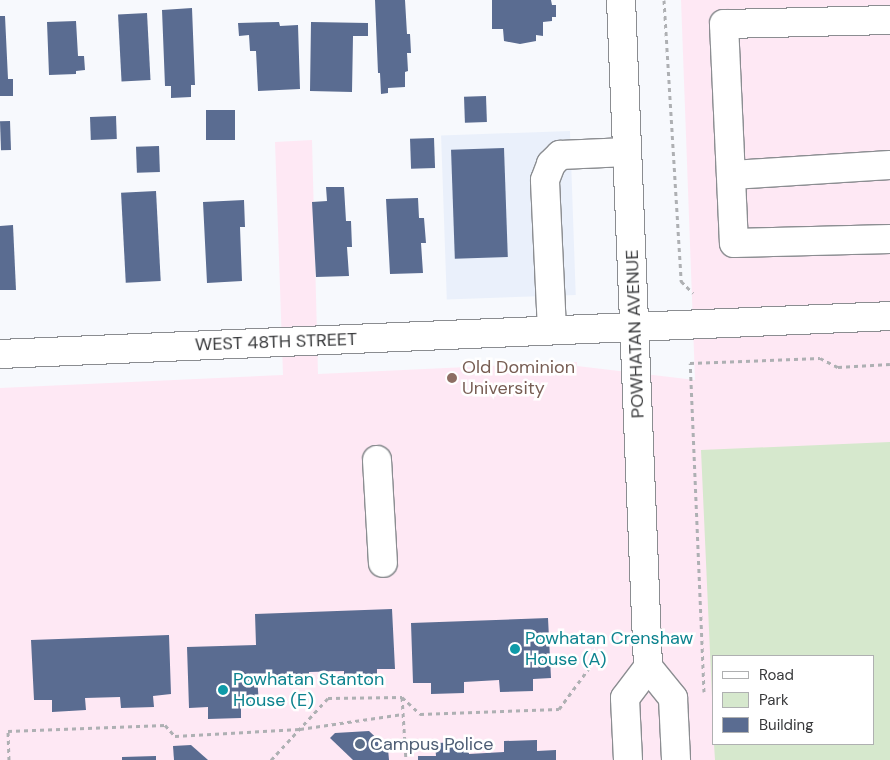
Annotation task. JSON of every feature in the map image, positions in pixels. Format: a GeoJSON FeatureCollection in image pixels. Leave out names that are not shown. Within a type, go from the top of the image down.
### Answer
{"type":"FeatureCollection","features":[{"type":"Feature","properties":{"kind":"street","name":"POWHATAN AVENUE"},"geometry":{"type":"LineString","coordinates":[[621,0],[648,667]]}},
{"type":"Feature","properties":{"kind":"street"},"geometry":{"type":"LineString","coordinates":[[890,20],[724,24],[734,243],[890,239]]}},
{"type":"Feature","properties":{"kind":"street"},"geometry":{"type":"LineString","coordinates":[[552,330],[546,180],[551,164],[560,155],[627,152]]}},
{"type":"Feature","properties":{"kind":"street"},"geometry":{"type":"LineString","coordinates":[[732,175],[890,165]]}},
{"type":"Feature","properties":{"kind":"street","name":"WEST 48TH STREET"},"geometry":{"type":"LineString","coordinates":[[0,354],[890,316]]}},
{"type":"Feature","properties":{"kind":"street"},"geometry":{"type":"LineString","coordinates":[[377,460],[383,562]]}},
{"type":"Feature","properties":{"kind":"street"},"geometry":{"type":"LineString","coordinates":[[628,760],[625,698],[648,667],[673,698],[676,760]]}},
{"type":"Feature","properties":{"kind":"path"},"geometry":{"type":"LineString","coordinates":[[705,700],[690,363],[820,358],[838,367],[890,364]]}},
{"type":"Feature","properties":{"kind":"path"},"geometry":{"type":"LineString","coordinates":[[272,760],[328,698],[402,697],[420,714],[559,709],[592,664]]}},
{"type":"Feature","properties":{"kind":"path"},"geometry":{"type":"LineString","coordinates":[[402,697],[406,760]]}},
{"type":"Feature","properties":{"kind":"path"},"geometry":{"type":"LineString","coordinates":[[9,760],[8,732],[166,725],[174,736],[300,729],[403,714]]}},
{"type":"Feature","properties":{"kind":"shaded area","name":"Old Dominion University"},"geometry":{"type":"Polygon","coordinates":[[[681,0],[890,0],[890,760],[0,760],[0,388],[283,375],[275,142],[312,140],[318,374],[577,362],[577,366],[695,380],[681,0]]]}},
{"type":"Feature","properties":{"kind":"shaded area"},"geometry":{"type":"Polygon","coordinates":[[[570,131],[576,295],[447,299],[441,136],[570,131]]]}},
{"type":"Feature","properties":{"kind":"green space"},"geometry":{"type":"Polygon","coordinates":[[[890,442],[890,760],[715,760],[714,745],[875,745],[875,655],[712,655],[712,697],[701,450],[890,442]]]}},
{"type":"Feature","properties":{"kind":"building"},"geometry":{"type":"Polygon","coordinates":[[[375,0],[405,0],[407,34],[410,34],[411,53],[407,53],[408,71],[405,72],[405,87],[388,88],[388,93],[381,94],[380,73],[378,73],[375,0]]]}},
{"type":"Feature","properties":{"kind":"building"},"geometry":{"type":"Polygon","coordinates":[[[492,0],[551,0],[552,5],[556,5],[556,17],[552,17],[552,21],[543,22],[543,36],[536,35],[536,41],[520,44],[504,41],[503,29],[492,29],[492,0]]]}},
{"type":"Feature","properties":{"kind":"building"},"geometry":{"type":"Polygon","coordinates":[[[192,8],[195,85],[191,85],[191,97],[171,98],[171,86],[165,86],[162,10],[192,8]]]}},
{"type":"Feature","properties":{"kind":"building"},"geometry":{"type":"Polygon","coordinates":[[[147,13],[151,80],[122,81],[118,15],[147,13]]]}},
{"type":"Feature","properties":{"kind":"building"},"geometry":{"type":"Polygon","coordinates":[[[0,16],[5,16],[8,79],[13,79],[13,96],[0,96],[0,16]]]}},
{"type":"Feature","properties":{"kind":"building"},"geometry":{"type":"Polygon","coordinates":[[[76,21],[78,56],[84,56],[85,70],[76,71],[76,74],[49,75],[47,22],[76,21]]]}},
{"type":"Feature","properties":{"kind":"building"},"geometry":{"type":"Polygon","coordinates":[[[279,22],[280,26],[298,25],[300,89],[258,91],[256,51],[250,51],[249,35],[239,36],[238,23],[279,22]]]}},
{"type":"Feature","properties":{"kind":"building"},"geometry":{"type":"Polygon","coordinates":[[[311,22],[368,23],[368,36],[353,36],[352,92],[310,91],[311,22]]]}},
{"type":"Feature","properties":{"kind":"building"},"geometry":{"type":"Polygon","coordinates":[[[486,96],[487,122],[465,123],[464,97],[486,96]]]}},
{"type":"Feature","properties":{"kind":"building"},"geometry":{"type":"Polygon","coordinates":[[[206,110],[235,110],[235,140],[206,140],[206,110]]]}},
{"type":"Feature","properties":{"kind":"building"},"geometry":{"type":"Polygon","coordinates":[[[116,116],[117,139],[91,140],[90,117],[116,116]]]}},
{"type":"Feature","properties":{"kind":"building"},"geometry":{"type":"Polygon","coordinates":[[[0,121],[10,121],[11,150],[1,150],[0,121]]]}},
{"type":"Feature","properties":{"kind":"building"},"geometry":{"type":"Polygon","coordinates":[[[434,138],[435,168],[411,169],[410,139],[434,138]]]}},
{"type":"Feature","properties":{"kind":"building"},"geometry":{"type":"Polygon","coordinates":[[[159,146],[160,172],[137,173],[136,147],[159,146]]]}},
{"type":"Feature","properties":{"kind":"building"},"geometry":{"type":"Polygon","coordinates":[[[504,148],[508,257],[455,259],[451,150],[504,148]]]}},
{"type":"Feature","properties":{"kind":"building"},"geometry":{"type":"Polygon","coordinates":[[[326,187],[344,187],[346,221],[351,221],[352,247],[347,247],[349,276],[316,277],[312,202],[327,201],[326,187]]]}},
{"type":"Feature","properties":{"kind":"building"},"geometry":{"type":"Polygon","coordinates":[[[156,191],[161,281],[126,283],[121,193],[156,191]]]}},
{"type":"Feature","properties":{"kind":"building"},"geometry":{"type":"Polygon","coordinates":[[[418,198],[419,218],[424,218],[426,243],[421,243],[423,273],[390,274],[386,199],[418,198]]]}},
{"type":"Feature","properties":{"kind":"building"},"geometry":{"type":"Polygon","coordinates":[[[244,200],[245,227],[240,227],[242,281],[207,283],[203,202],[244,200]]]}},
{"type":"Feature","properties":{"kind":"building"},"geometry":{"type":"Polygon","coordinates":[[[13,225],[16,290],[0,290],[0,226],[13,225]]]}},
{"type":"Feature","properties":{"kind":"building"},"geometry":{"type":"Polygon","coordinates":[[[392,609],[395,669],[377,669],[377,682],[344,683],[344,671],[309,672],[309,684],[276,685],[275,674],[257,675],[259,705],[241,706],[241,718],[208,719],[208,707],[189,708],[187,647],[256,645],[255,614],[392,609]]]}},
{"type":"Feature","properties":{"kind":"building"},"geometry":{"type":"Polygon","coordinates":[[[548,618],[551,678],[533,679],[533,691],[500,692],[499,680],[464,682],[464,693],[431,694],[431,683],[413,683],[411,623],[548,618]]]}},
{"type":"Feature","properties":{"kind":"building"},"geometry":{"type":"Polygon","coordinates":[[[169,635],[171,694],[153,696],[154,707],[121,708],[120,697],[85,698],[86,710],[52,712],[52,700],[34,700],[31,640],[169,635]]]}},
{"type":"Feature","properties":{"kind":"building","name":"Campus Police"},"geometry":{"type":"Polygon","coordinates":[[[369,731],[388,749],[389,760],[353,760],[330,738],[335,733],[369,731]]]}},
{"type":"Feature","properties":{"kind":"building"},"geometry":{"type":"Polygon","coordinates":[[[537,740],[537,751],[556,750],[556,760],[418,760],[418,756],[436,756],[435,743],[468,742],[469,754],[504,752],[504,741],[537,740]]]}},
{"type":"Feature","properties":{"kind":"building"},"geometry":{"type":"Polygon","coordinates":[[[191,745],[208,760],[174,760],[173,746],[191,745]]]}},
{"type":"Feature","properties":{"kind":"building"},"geometry":{"type":"Polygon","coordinates":[[[156,756],[156,760],[122,760],[122,757],[156,756]]]}},
{"type":"Feature","properties":{"kind":"place","name":"Old Dominion University"},"geometry":{"type":"Point","coordinates":[452,378]}},
{"type":"Feature","properties":{"kind":"place","name":"Powhatan Crenshaw House (A)"},"geometry":{"type":"Point","coordinates":[515,649]}},
{"type":"Feature","properties":{"kind":"place","name":"Powhatan Stanton House (E)"},"geometry":{"type":"Point","coordinates":[223,690]}},
{"type":"Feature","properties":{"kind":"place","name":"Campus Police"},"geometry":{"type":"Point","coordinates":[360,744]}}]}
